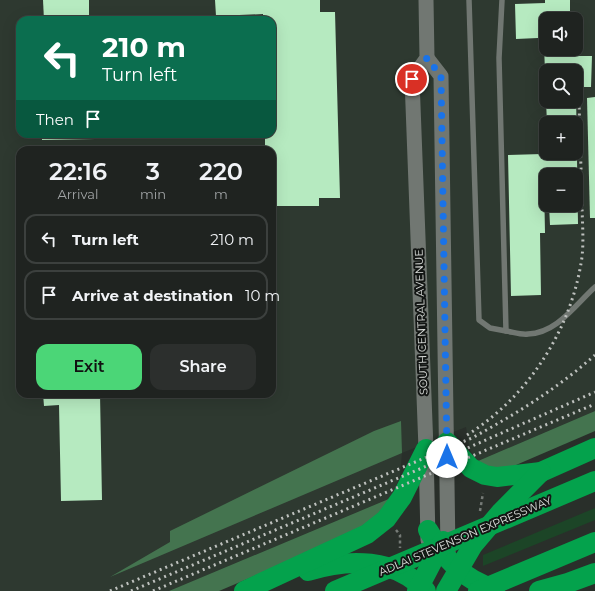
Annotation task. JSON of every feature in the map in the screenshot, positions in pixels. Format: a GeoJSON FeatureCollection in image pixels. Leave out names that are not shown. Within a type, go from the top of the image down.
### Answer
{"type":"FeatureCollection","features":[{"type":"Feature","properties":{"kind":"highway"},"geometry":{"type":"LineString","coordinates":[[447,442],[471,468],[485,475],[498,477],[541,472],[588,451]]}},
{"type":"Feature","properties":{"kind":"highway"},"geometry":{"type":"LineString","coordinates":[[245,591],[308,566],[367,534],[386,520],[402,497],[426,449]]}},
{"type":"Feature","properties":{"kind":"highway"},"geometry":{"type":"LineString","coordinates":[[308,566],[351,563],[381,565],[400,570],[423,587],[449,574],[501,512],[541,472]]}},
{"type":"Feature","properties":{"kind":"highway","name":"ADLAI STEVENSON EXPRESSWAY"},"geometry":{"type":"LineString","coordinates":[[335,591],[595,482]]}},
{"type":"Feature","properties":{"kind":"highway"},"geometry":{"type":"LineString","coordinates":[[438,530],[449,574]]}},
{"type":"Feature","properties":{"kind":"highway"},"geometry":{"type":"LineString","coordinates":[[478,591],[595,542]]}},
{"type":"Feature","properties":{"kind":"highway"},"geometry":{"type":"LineString","coordinates":[[574,587],[595,572]]}},
{"type":"Feature","properties":{"kind":"highway"},"geometry":{"type":"LineString","coordinates":[[449,574],[500,591]]}},
{"type":"Feature","properties":{"kind":"highway"},"geometry":{"type":"LineString","coordinates":[[539,591],[595,584]]}},
{"type":"Feature","properties":{"kind":"main road"},"geometry":{"type":"LineString","coordinates":[[426,0],[427,58]]}},
{"type":"Feature","properties":{"kind":"main road","name":"SOUTH CENTRAL AVENUE"},"geometry":{"type":"LineString","coordinates":[[423,587],[438,530],[447,442],[441,76],[427,58],[412,79],[426,449],[438,530]]}},
{"type":"Feature","properties":{"kind":"lane"},"geometry":{"type":"LineString","coordinates":[[469,0],[479,320],[490,328],[526,334],[542,332],[560,322],[595,287]]}},
{"type":"Feature","properties":{"kind":"lane"},"geometry":{"type":"LineString","coordinates":[[502,0],[499,58],[506,331]]}},
{"type":"Feature","properties":{"kind":"path"},"geometry":{"type":"LineString","coordinates":[[479,516],[483,493]]}},
{"type":"Feature","properties":{"kind":"path"},"geometry":{"type":"LineString","coordinates":[[394,528],[400,535],[400,549]]}},
{"type":"Feature","properties":{"kind":"shaded area"},"geometry":{"type":"Polygon","coordinates":[[[0,0],[595,0],[595,411],[478,461],[470,451],[466,427],[402,453],[400,476],[391,498],[169,591],[0,591],[0,0]]]}},
{"type":"Feature","properties":{"kind":"green space"},"geometry":{"type":"Polygon","coordinates":[[[595,411],[595,431],[509,468],[489,467],[478,461],[595,411]]]}},
{"type":"Feature","properties":{"kind":"green space"},"geometry":{"type":"Polygon","coordinates":[[[401,421],[402,453],[110,577],[170,542],[170,531],[374,431],[401,421]]]}},
{"type":"Feature","properties":{"kind":"green space"},"geometry":{"type":"Polygon","coordinates":[[[391,498],[378,515],[346,537],[219,591],[169,591],[391,498]]]}},
{"type":"Feature","properties":{"kind":"green space"},"geometry":{"type":"Polygon","coordinates":[[[595,508],[595,520],[483,566],[483,555],[595,508]]]}},
{"type":"Feature","properties":{"kind":"building"},"geometry":{"type":"Polygon","coordinates":[[[43,0],[89,0],[89,16],[44,16],[43,0]]]}},
{"type":"Feature","properties":{"kind":"building"},"geometry":{"type":"Polygon","coordinates":[[[215,0],[320,0],[320,12],[335,12],[340,198],[319,198],[319,206],[276,206],[276,146],[265,146],[265,138],[276,138],[276,16],[263,16],[263,14],[216,16],[215,0]]]}},
{"type":"Feature","properties":{"kind":"building"},"geometry":{"type":"Polygon","coordinates":[[[545,0],[570,0],[570,12],[539,12],[539,46],[538,38],[516,39],[515,4],[545,3],[545,0]]]}},
{"type":"Feature","properties":{"kind":"building"},"geometry":{"type":"Polygon","coordinates":[[[544,56],[592,56],[591,87],[583,87],[583,64],[545,64],[544,56]]]}},
{"type":"Feature","properties":{"kind":"building"},"geometry":{"type":"Polygon","coordinates":[[[595,97],[595,218],[590,218],[587,98],[595,97]]]}},
{"type":"Feature","properties":{"kind":"building"},"geometry":{"type":"Polygon","coordinates":[[[546,108],[576,108],[576,116],[547,116],[546,108]]]}},
{"type":"Feature","properties":{"kind":"building"},"geometry":{"type":"Polygon","coordinates":[[[42,138],[95,138],[95,139],[42,140],[42,138]]]}},
{"type":"Feature","properties":{"kind":"building"},"geometry":{"type":"Polygon","coordinates":[[[539,154],[539,160],[577,160],[577,168],[539,168],[539,212],[545,212],[545,233],[540,233],[541,295],[511,296],[508,155],[539,154]]]}},
{"type":"Feature","properties":{"kind":"building"},"geometry":{"type":"Polygon","coordinates":[[[549,212],[578,212],[578,224],[550,225],[549,212]]]}},
{"type":"Feature","properties":{"kind":"building"},"geometry":{"type":"Polygon","coordinates":[[[43,398],[100,398],[102,500],[61,501],[59,405],[44,406],[43,398]]]}},
{"type":"Feature","properties":{"kind":"railway"},"geometry":{"type":"LineString","coordinates":[[467,435],[489,419],[528,381],[544,359],[557,335],[577,284],[583,250],[579,108]]}},
{"type":"Feature","properties":{"kind":"railway"},"geometry":{"type":"LineString","coordinates":[[110,591],[472,438],[505,420],[536,400],[566,379],[595,355]]}},
{"type":"Feature","properties":{"kind":"railway"},"geometry":{"type":"LineString","coordinates":[[131,591],[422,468],[595,392]]}},
{"type":"Feature","properties":{"kind":"railway"},"geometry":{"type":"LineString","coordinates":[[153,591],[595,404]]}},
{"type":"Feature","properties":{"kind":"route"},"geometry":{"type":"LineString","coordinates":[[412,79],[427,58],[441,76],[447,457]]}}]}
